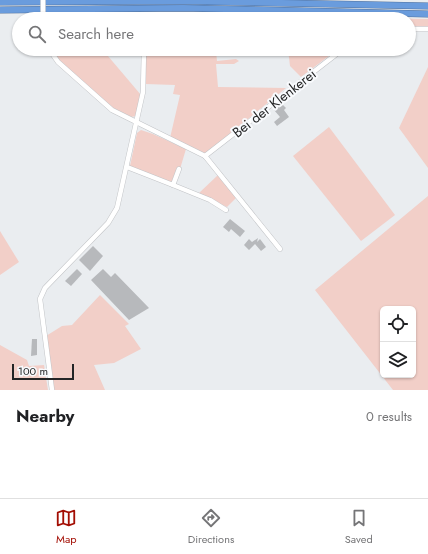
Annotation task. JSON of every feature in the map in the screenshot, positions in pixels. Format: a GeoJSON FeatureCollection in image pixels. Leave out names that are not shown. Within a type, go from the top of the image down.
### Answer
{"type":"FeatureCollection","features":[{"type":"Feature","properties":{"kind":"highway"},"geometry":{"type":"LineString","coordinates":[[0,2],[130,0],[428,6]]}},
{"type":"Feature","properties":{"kind":"highway"},"geometry":{"type":"LineString","coordinates":[[0,10],[130,8],[329,12]]}},
{"type":"Feature","properties":{"kind":"highway"},"geometry":{"type":"LineString","coordinates":[[416,14],[428,14]]}},
{"type":"Feature","properties":{"kind":"street"},"geometry":{"type":"LineString","coordinates":[[42,0],[43,12]]}},
{"type":"Feature","properties":{"kind":"street"},"geometry":{"type":"LineString","coordinates":[[416,29],[428,30]]}},
{"type":"Feature","properties":{"kind":"street"},"geometry":{"type":"LineString","coordinates":[[54,56],[58,62],[112,110],[137,124],[205,156],[280,249]]}},
{"type":"Feature","properties":{"kind":"street"},"geometry":{"type":"LineString","coordinates":[[52,390],[40,299],[45,288],[113,216],[117,208],[143,92],[144,56]]}},
{"type":"Feature","properties":{"kind":"street","name":"Bei der Klenkerei"},"geometry":{"type":"LineString","coordinates":[[205,156],[334,56]]}},
{"type":"Feature","properties":{"kind":"street"},"geometry":{"type":"LineString","coordinates":[[127,167],[210,200],[226,210]]}},
{"type":"Feature","properties":{"kind":"street"},"geometry":{"type":"LineString","coordinates":[[172,185],[179,169]]}},
{"type":"Feature","properties":{"kind":"shaded area"},"geometry":{"type":"Polygon","coordinates":[[[416,19],[428,19],[428,27],[416,27],[416,19]]]}},
{"type":"Feature","properties":{"kind":"shaded area"},"geometry":{"type":"Polygon","coordinates":[[[56,56],[108,56],[141,95],[136,116],[131,117],[115,110],[62,64],[56,56]]]}},
{"type":"Feature","properties":{"kind":"shaded area"},"geometry":{"type":"Polygon","coordinates":[[[146,56],[216,56],[217,61],[236,59],[239,61],[234,64],[216,64],[218,87],[286,88],[205,154],[170,138],[180,95],[173,94],[175,85],[145,84],[146,56]]]}},
{"type":"Feature","properties":{"kind":"shaded area"},"geometry":{"type":"Polygon","coordinates":[[[289,56],[329,56],[301,77],[290,66],[289,56]]]}},
{"type":"Feature","properties":{"kind":"shaded area"},"geometry":{"type":"Polygon","coordinates":[[[428,67],[428,168],[399,128],[428,67]]]}},
{"type":"Feature","properties":{"kind":"shaded area"},"geometry":{"type":"Polygon","coordinates":[[[329,127],[395,215],[361,241],[293,156],[329,127]]]}},
{"type":"Feature","properties":{"kind":"shaded area"},"geometry":{"type":"Polygon","coordinates":[[[141,130],[186,149],[180,169],[177,168],[171,183],[130,166],[137,133],[141,130]]]}},
{"type":"Feature","properties":{"kind":"shaded area"},"geometry":{"type":"Polygon","coordinates":[[[218,175],[236,198],[227,207],[198,194],[218,175]]]}},
{"type":"Feature","properties":{"kind":"shaded area"},"geometry":{"type":"Polygon","coordinates":[[[428,196],[428,390],[393,390],[384,378],[416,378],[416,306],[380,306],[380,373],[315,290],[428,196]]]}},
{"type":"Feature","properties":{"kind":"shaded area"},"geometry":{"type":"Polygon","coordinates":[[[0,231],[19,262],[0,275],[0,231]]]}},
{"type":"Feature","properties":{"kind":"shaded area"},"geometry":{"type":"Polygon","coordinates":[[[100,295],[129,324],[125,326],[141,349],[114,363],[94,365],[105,390],[54,390],[46,336],[62,326],[72,325],[100,295]]]}},
{"type":"Feature","properties":{"kind":"shaded area"},"geometry":{"type":"Polygon","coordinates":[[[0,345],[27,360],[29,366],[44,365],[48,390],[0,390],[0,345]]]}},
{"type":"Feature","properties":{"kind":"building"},"geometry":{"type":"Polygon","coordinates":[[[282,104],[286,108],[284,110],[289,117],[277,126],[274,122],[280,117],[274,110],[282,104]]]}},
{"type":"Feature","properties":{"kind":"building"},"geometry":{"type":"Polygon","coordinates":[[[230,219],[245,231],[240,237],[231,229],[229,232],[223,227],[230,219]]]}},
{"type":"Feature","properties":{"kind":"building"},"geometry":{"type":"Polygon","coordinates":[[[258,238],[257,242],[260,239],[266,247],[261,251],[255,244],[249,250],[244,245],[249,239],[252,242],[258,238]]]}},
{"type":"Feature","properties":{"kind":"building"},"geometry":{"type":"Polygon","coordinates":[[[93,246],[103,256],[90,271],[79,260],[93,246]]]}},
{"type":"Feature","properties":{"kind":"building"},"geometry":{"type":"Polygon","coordinates":[[[77,269],[82,274],[71,286],[65,281],[77,269]]]}},
{"type":"Feature","properties":{"kind":"building"},"geometry":{"type":"Polygon","coordinates":[[[103,269],[111,277],[115,273],[149,308],[129,320],[91,280],[103,269]]]}},
{"type":"Feature","properties":{"kind":"building"},"geometry":{"type":"Polygon","coordinates":[[[32,339],[37,339],[37,355],[31,356],[32,339]]]}}]}
